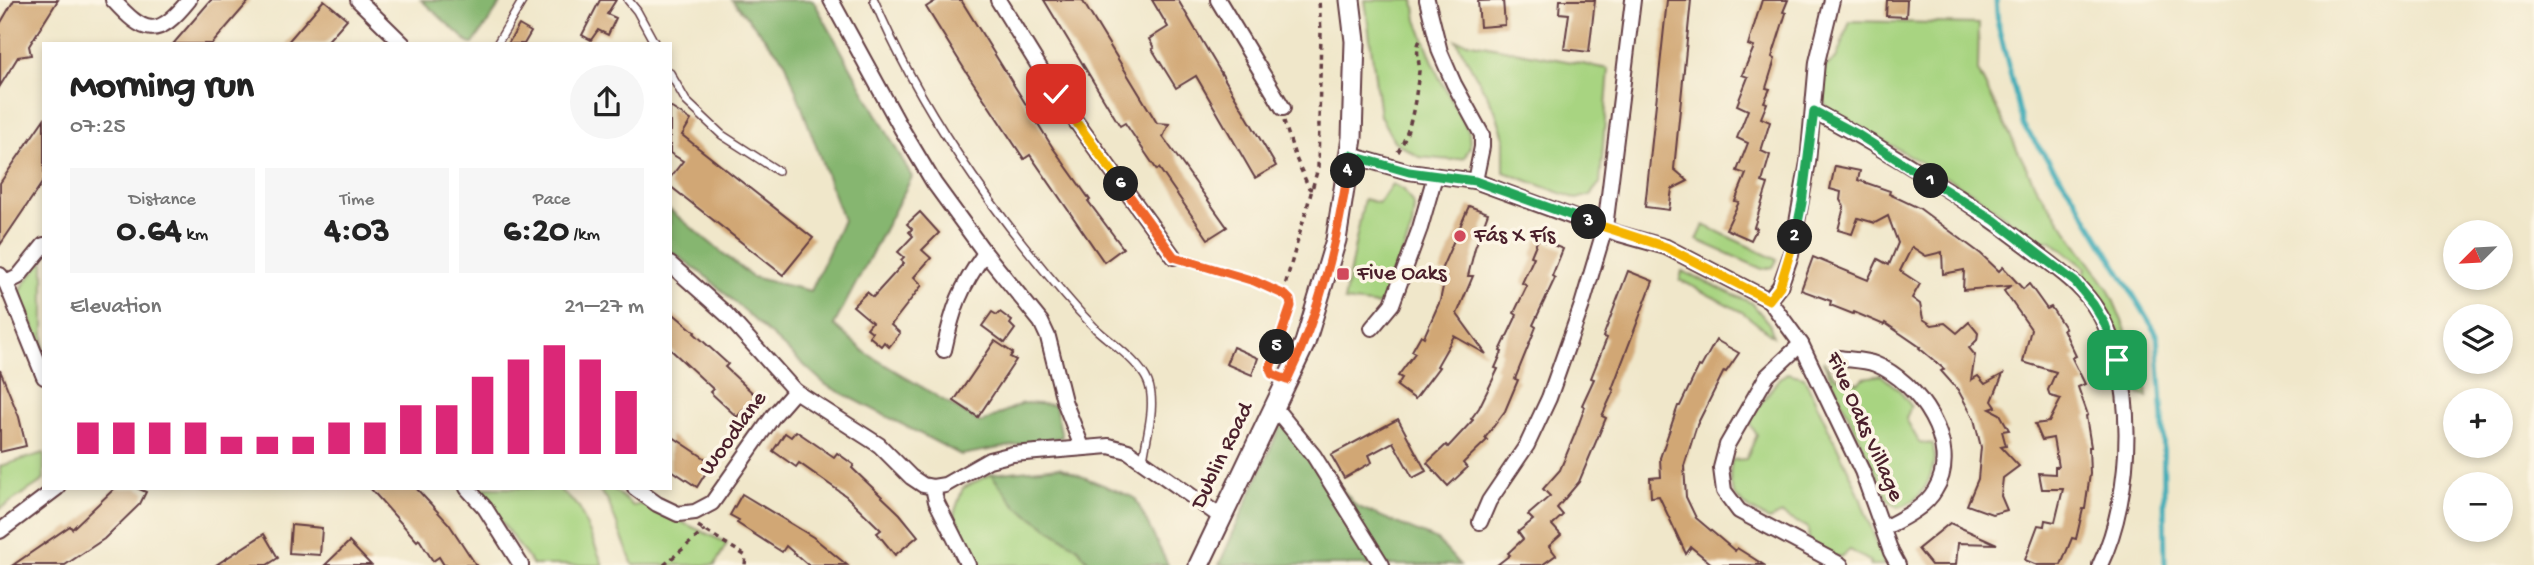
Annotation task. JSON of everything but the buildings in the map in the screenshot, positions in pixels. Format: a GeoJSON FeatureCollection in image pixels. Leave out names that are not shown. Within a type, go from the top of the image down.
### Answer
{"type":"FeatureCollection","features":[{"type":"Feature","properties":{"kind":"main road","name":"Dublin Road"},"geometry":{"type":"LineString","coordinates":[[1199,565],[1309,333],[1336,240],[1350,155],[1355,41],[1350,0]]}},
{"type":"Feature","properties":{"kind":"street"},"geometry":{"type":"LineString","coordinates":[[113,0],[139,26],[147,29],[170,19],[180,12],[189,0]]}},
{"type":"Feature","properties":{"kind":"street"},"geometry":{"type":"LineString","coordinates":[[358,0],[401,42]]}},
{"type":"Feature","properties":{"kind":"street"},"geometry":{"type":"LineString","coordinates":[[831,0],[934,183],[985,253],[1041,322],[1048,338],[1064,401],[1082,447]]}},
{"type":"Feature","properties":{"kind":"street"},"geometry":{"type":"LineString","coordinates":[[998,0],[1056,94],[1174,257]]}},
{"type":"Feature","properties":{"kind":"street"},"geometry":{"type":"LineString","coordinates":[[1218,0],[1283,108]]}},
{"type":"Feature","properties":{"kind":"street"},"geometry":{"type":"LineString","coordinates":[[1427,0],[1433,28],[1454,84],[1482,135],[1475,181]]}},
{"type":"Feature","properties":{"kind":"street"},"geometry":{"type":"LineString","coordinates":[[1480,522],[1489,501],[1527,445],[1549,398],[1582,305],[1605,228],[1633,0]]}},
{"type":"Feature","properties":{"kind":"street"},"geometry":{"type":"LineString","coordinates":[[1350,155],[1409,172],[1475,181],[1666,247],[1769,300],[1780,286],[1791,256],[1802,203],[1814,111],[1817,62],[1832,0]]}},
{"type":"Feature","properties":{"kind":"street"},"geometry":{"type":"LineString","coordinates":[[1814,111],[1857,134],[1994,220],[2075,282],[2093,304],[2105,324],[2117,360],[2126,414],[2126,460],[2120,507],[2114,532],[2100,565]]}},
{"type":"Feature","properties":{"kind":"street"},"geometry":{"type":"LineString","coordinates":[[1372,328],[1392,304],[1420,228],[1435,176]]}},
{"type":"Feature","properties":{"kind":"street"},"geometry":{"type":"LineString","coordinates":[[42,248],[19,277],[3,279],[42,372]]}},
{"type":"Feature","properties":{"kind":"street"},"geometry":{"type":"LineString","coordinates":[[944,349],[952,313],[966,280],[985,253]]}},
{"type":"Feature","properties":{"kind":"street"},"geometry":{"type":"LineString","coordinates":[[672,266],[726,314],[795,391],[879,445],[923,485],[945,485],[989,460],[1013,454],[1109,446],[1128,451],[1222,517]]}},
{"type":"Feature","properties":{"kind":"street","name":"Five Oaks Village"},"geometry":{"type":"LineString","coordinates":[[1769,300],[1801,344],[1862,471],[1898,565]]}},
{"type":"Feature","properties":{"kind":"street","name":"Five Oaks Village"},"geometry":{"type":"LineString","coordinates":[[1801,344],[1767,376],[1727,445],[1721,468],[1724,491],[1739,511],[1841,565]]}},
{"type":"Feature","properties":{"kind":"street","name":"Five Oaks Village"},"geometry":{"type":"LineString","coordinates":[[1838,358],[1874,363],[1897,376],[1914,393],[1934,422],[1944,446],[1943,470],[1935,491],[1920,506],[1884,528]]}},
{"type":"Feature","properties":{"kind":"street","name":"Woodlane"},"geometry":{"type":"LineString","coordinates":[[678,513],[695,512],[712,503],[774,415],[795,391]]}},
{"type":"Feature","properties":{"kind":"street"},"geometry":{"type":"LineString","coordinates":[[1274,407],[1314,456],[1382,565]]}},
{"type":"Feature","properties":{"kind":"street"},"geometry":{"type":"LineString","coordinates":[[933,487],[936,501],[968,565]]}},
{"type":"Feature","properties":{"kind":"street"},"geometry":{"type":"LineString","coordinates":[[0,531],[54,490]]}},
{"type":"Feature","properties":{"kind":"street"},"geometry":{"type":"LineString","coordinates":[[469,490],[485,508],[521,565]]}},
{"type":"Feature","properties":{"kind":"street"},"geometry":{"type":"LineString","coordinates":[[638,490],[657,504],[678,513]]}},
{"type":"Feature","properties":{"kind":"lane"},"geometry":{"type":"LineString","coordinates":[[498,42],[523,0]]}},
{"type":"Feature","properties":{"kind":"lane"},"geometry":{"type":"LineString","coordinates":[[628,0],[637,10],[653,42]]}},
{"type":"Feature","properties":{"kind":"lane"},"geometry":{"type":"LineString","coordinates":[[874,0],[891,41],[954,148],[1012,230],[1064,294],[1095,328],[1131,360],[1148,381],[1151,405],[1143,461]]}},
{"type":"Feature","properties":{"kind":"lane"},"geometry":{"type":"LineString","coordinates":[[672,76],[686,101],[722,135],[778,171]]}},
{"type":"Feature","properties":{"kind":"path"},"geometry":{"type":"LineString","coordinates":[[1283,293],[1318,168],[1321,45],[1319,0]]}},
{"type":"Feature","properties":{"kind":"path"},"geometry":{"type":"LineString","coordinates":[[1391,165],[1404,143],[1410,124],[1419,71],[1418,44],[1423,35],[1433,28]]}},
{"type":"Feature","properties":{"kind":"path"},"geometry":{"type":"LineString","coordinates":[[1283,108],[1284,126],[1309,188],[1312,189]]}},
{"type":"Feature","properties":{"kind":"path"},"geometry":{"type":"LineString","coordinates":[[1174,257],[1254,281],[1283,293],[1290,300],[1291,306],[1270,368],[1272,374],[1287,380]]}},
{"type":"Feature","properties":{"kind":"path"},"geometry":{"type":"LineString","coordinates":[[678,513],[746,556],[744,565]]}},
{"type":"Feature","properties":{"kind":"path"},"geometry":{"type":"LineString","coordinates":[[664,565],[705,530]]}},
{"type":"Feature","properties":{"kind":"green space"},"geometry":{"type":"Polygon","coordinates":[[[421,0],[503,0],[474,42],[468,42],[421,0]]]}},
{"type":"Feature","properties":{"kind":"green space"},"geometry":{"type":"Polygon","coordinates":[[[732,0],[813,0],[912,177],[834,325],[866,353],[981,423],[1023,403],[1055,405],[1062,437],[961,455],[826,385],[709,279],[672,251],[672,212],[752,277],[811,291],[843,220],[785,61],[732,0]]]}},
{"type":"Feature","properties":{"kind":"green space"},"geometry":{"type":"Polygon","coordinates":[[[1365,0],[1414,0],[1417,20],[1438,75],[1469,132],[1470,147],[1464,158],[1451,160],[1419,157],[1394,141],[1380,116],[1365,0]]]}},
{"type":"Feature","properties":{"kind":"green space"},"geometry":{"type":"Polygon","coordinates":[[[1850,21],[1979,24],[1978,71],[2036,187],[2109,290],[2145,376],[2147,397],[2131,391],[2112,320],[2083,277],[2086,268],[2050,240],[2037,241],[1973,193],[1828,108],[1821,98],[1822,69],[1836,59],[1850,21]]]}},
{"type":"Feature","properties":{"kind":"green space"},"geometry":{"type":"Polygon","coordinates":[[[1456,40],[1609,69],[1600,183],[1590,195],[1577,199],[1504,172],[1504,137],[1495,110],[1456,40]]]}},
{"type":"Feature","properties":{"kind":"green space"},"geometry":{"type":"Polygon","coordinates":[[[1392,184],[1404,190],[1414,206],[1412,227],[1387,298],[1377,305],[1344,301],[1364,199],[1379,203],[1392,184]]]}},
{"type":"Feature","properties":{"kind":"green space"},"geometry":{"type":"Polygon","coordinates":[[[1704,225],[1777,260],[1773,267],[1762,269],[1697,240],[1704,225]]]}},
{"type":"Feature","properties":{"kind":"green space"},"geometry":{"type":"Polygon","coordinates":[[[42,262],[42,346],[19,294],[42,262]]]}},
{"type":"Feature","properties":{"kind":"green space"},"geometry":{"type":"Polygon","coordinates":[[[1682,271],[1752,303],[1770,325],[1773,336],[1742,312],[1680,280],[1682,271]]]}},
{"type":"Feature","properties":{"kind":"green space"},"geometry":{"type":"Polygon","coordinates":[[[1823,361],[1836,377],[1858,383],[1864,378],[1881,375],[1899,390],[1911,406],[1906,419],[1919,442],[1933,444],[1934,453],[1927,483],[1916,498],[1907,504],[1898,507],[1888,500],[1823,361]]]}},
{"type":"Feature","properties":{"kind":"green space"},"geometry":{"type":"Polygon","coordinates":[[[1787,373],[1804,377],[1855,484],[1885,565],[1870,565],[1871,562],[1850,550],[1840,557],[1829,555],[1809,542],[1808,528],[1782,514],[1769,520],[1750,509],[1733,491],[1730,482],[1732,460],[1746,459],[1757,435],[1748,421],[1778,380],[1787,373]]]}},
{"type":"Feature","properties":{"kind":"green space"},"geometry":{"type":"Polygon","coordinates":[[[1284,418],[1356,506],[1437,540],[1460,565],[1219,565],[1284,418]]]}},
{"type":"Feature","properties":{"kind":"green space"},"geometry":{"type":"Polygon","coordinates":[[[42,454],[42,481],[0,509],[0,466],[42,454]]]}},
{"type":"Feature","properties":{"kind":"green space"},"geometry":{"type":"Polygon","coordinates":[[[1059,467],[1135,498],[1168,565],[1091,565],[1078,548],[1017,507],[991,474],[1059,467]]]}},
{"type":"Feature","properties":{"kind":"green space"},"geometry":{"type":"Polygon","coordinates":[[[991,474],[1018,507],[1078,548],[1091,565],[980,565],[954,514],[963,488],[991,474]]]}},
{"type":"Feature","properties":{"kind":"green space"},"geometry":{"type":"Polygon","coordinates":[[[478,490],[560,490],[579,507],[603,565],[533,565],[478,490]]]}},
{"type":"Feature","properties":{"kind":"green space"},"geometry":{"type":"Polygon","coordinates":[[[599,490],[614,490],[633,506],[643,504],[727,543],[715,565],[633,565],[607,499],[599,490]]]}},
{"type":"Feature","properties":{"kind":"waterway"},"geometry":{"type":"LineString","coordinates":[[1996,0],[1998,25],[2023,125],[2073,195],[2157,334],[2163,419],[2165,565]]}},
{"type":"Feature","properties":{"kind":"place","name":"Fás X Fís"},"geometry":{"type":"Point","coordinates":[1460,236]}},
{"type":"Feature","properties":{"kind":"place","name":"Five Oaks"},"geometry":{"type":"Point","coordinates":[1343,274]}},
{"type":"Feature","properties":{"kind":"route"},"geometry":{"type":"LineString","coordinates":[[1056,94],[1174,257],[1254,281],[1290,300],[1291,306],[1270,368],[1272,374],[1287,380],[1309,333],[1336,240],[1350,155],[1409,172],[1475,181],[1616,233],[1666,247],[1769,300],[1780,286],[1791,256],[1802,203],[1814,111],[1857,134],[1994,220],[2075,282],[2105,324],[2117,360]]}}]}
